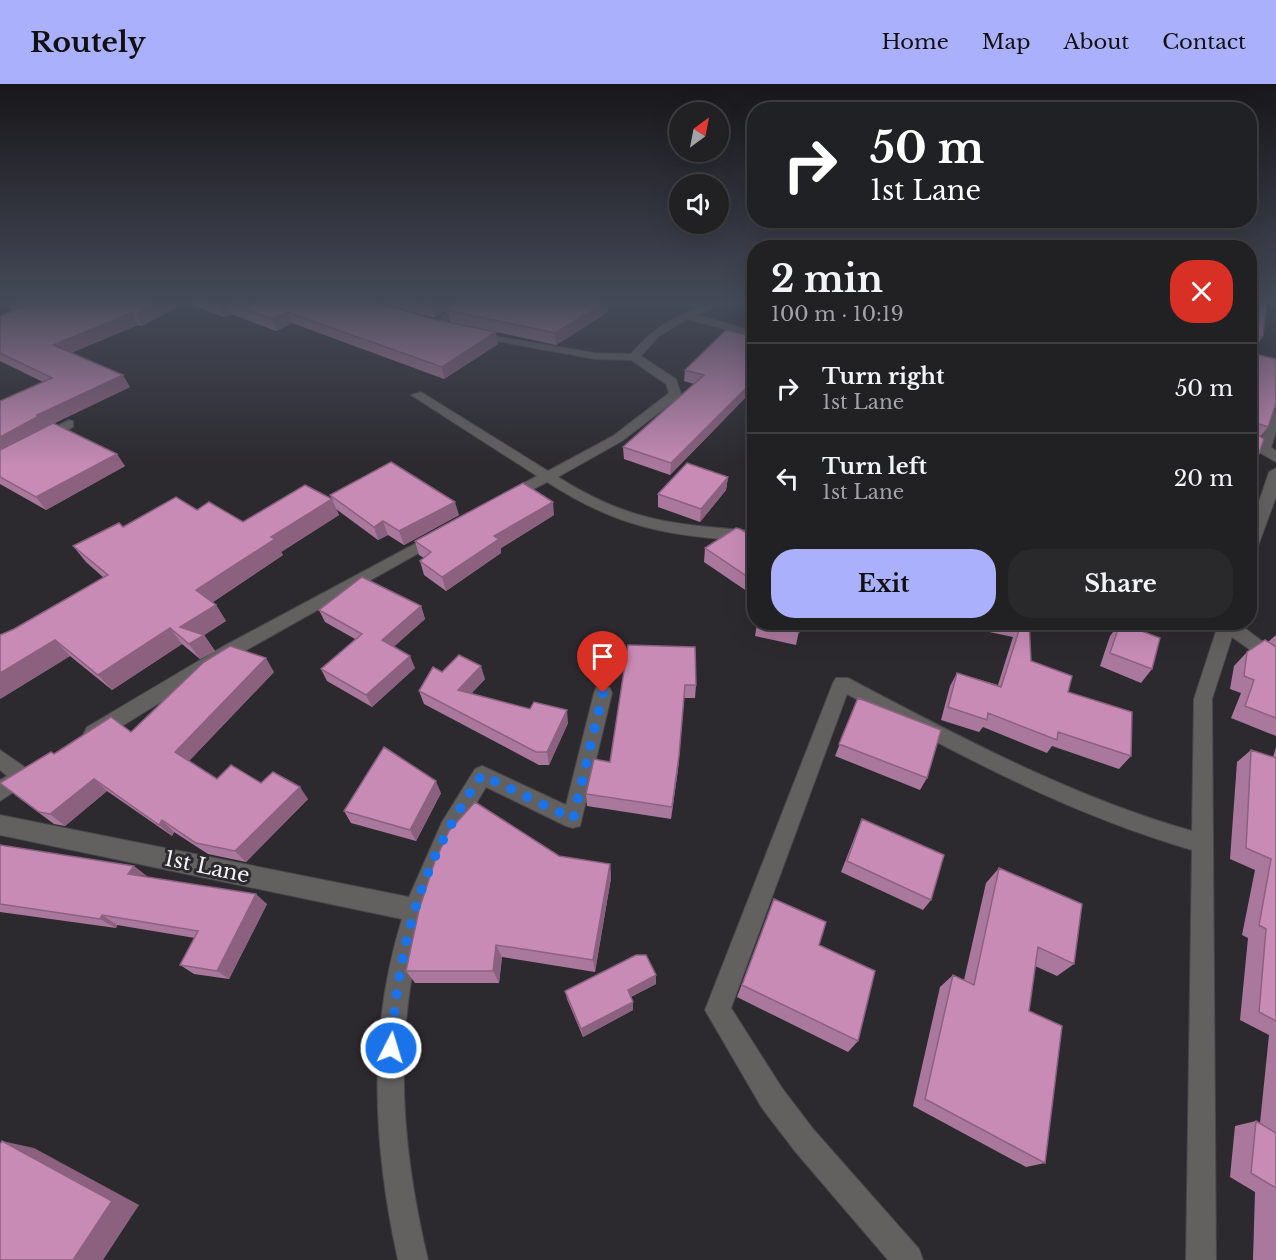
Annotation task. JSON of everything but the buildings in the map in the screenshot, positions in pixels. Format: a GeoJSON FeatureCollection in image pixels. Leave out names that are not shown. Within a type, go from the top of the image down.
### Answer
{"type":"FeatureCollection","features":[{"type":"Feature","properties":{"kind":"street"},"geometry":{"type":"LineString","coordinates":[[499,502],[659,411],[675,394],[672,382],[634,357],[629,357]]}},
{"type":"Feature","properties":{"kind":"street"},"geometry":{"type":"LineString","coordinates":[[417,395],[617,517],[651,527],[747,535]]}},
{"type":"Feature","properties":{"kind":"street"},"geometry":{"type":"LineString","coordinates":[[1264,448],[1276,414]]}},
{"type":"Feature","properties":{"kind":"street"},"geometry":{"type":"LineString","coordinates":[[0,461],[69,424]]}},
{"type":"Feature","properties":{"kind":"street"},"geometry":{"type":"LineString","coordinates":[[1257,446],[1276,458]]}},
{"type":"Feature","properties":{"kind":"street"},"geometry":{"type":"LineString","coordinates":[[1257,528],[1276,472]]}},
{"type":"Feature","properties":{"kind":"street"},"geometry":{"type":"LineString","coordinates":[[81,741],[248,641],[451,529]]}},
{"type":"Feature","properties":{"kind":"street"},"geometry":{"type":"LineString","coordinates":[[1201,1260],[1203,699],[1225,630]]}},
{"type":"Feature","properties":{"kind":"street"},"geometry":{"type":"LineString","coordinates":[[1236,630],[1276,661]]}},
{"type":"Feature","properties":{"kind":"street"},"geometry":{"type":"LineString","coordinates":[[908,1260],[804,1140],[772,1098],[718,1010],[842,683],[998,766],[1084,807],[1137,826],[1193,841]]}},
{"type":"Feature","properties":{"kind":"street"},"geometry":{"type":"LineString","coordinates":[[413,1260],[394,1160],[389,1069],[399,968],[423,883],[452,820],[482,775],[573,819],[603,693]]}},
{"type":"Feature","properties":{"kind":"street"},"geometry":{"type":"LineString","coordinates":[[0,758],[27,773],[0,792]]}},
{"type":"Feature","properties":{"kind":"street","name":"1st Lane"},"geometry":{"type":"LineString","coordinates":[[0,825],[415,910]]}},
{"type":"Feature","properties":{"kind":"route"},"geometry":{"type":"LineString","coordinates":[[391,1048],[399,968],[406,936],[423,883],[452,820],[482,775],[573,819],[592,748],[603,693]]}}]}
